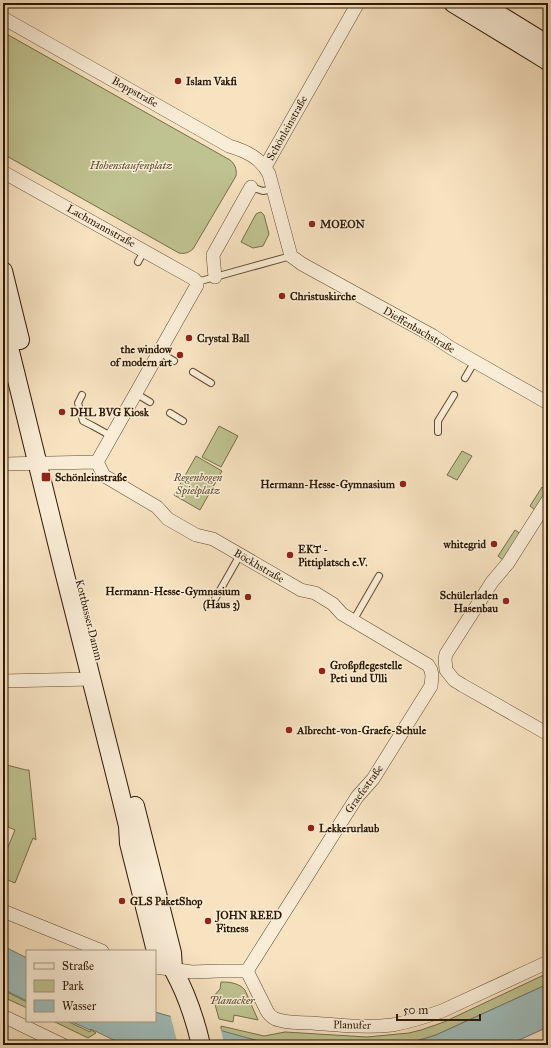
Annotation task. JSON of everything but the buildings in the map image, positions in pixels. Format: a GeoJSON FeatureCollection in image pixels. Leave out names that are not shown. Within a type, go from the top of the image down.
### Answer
{"type":"FeatureCollection","features":[{"type":"Feature","properties":{"kind":"main road"},"geometry":{"type":"LineString","coordinates":[[453,3],[548,61]]}},
{"type":"Feature","properties":{"kind":"main road"},"geometry":{"type":"LineString","coordinates":[[480,3],[548,45]]}},
{"type":"Feature","properties":{"kind":"main road","name":"Kottbusser Damm"},"geometry":{"type":"LineString","coordinates":[[3,271],[43,462],[91,678],[128,826],[129,843],[155,947],[157,952],[173,969],[188,1001],[195,1020],[201,1045]]}},
{"type":"Feature","properties":{"kind":"main road","name":"Kottbusser Damm"},"geometry":{"type":"LineString","coordinates":[[3,322],[43,462],[172,953],[173,969]]}},
{"type":"Feature","properties":{"kind":"street","name":"Schönleinstraße"},"geometry":{"type":"LineString","coordinates":[[291,256],[269,174],[265,167],[358,3]]}},
{"type":"Feature","properties":{"kind":"street","name":"Boppstraße"},"geometry":{"type":"LineString","coordinates":[[3,18],[229,146],[240,149],[260,160],[265,167]]}},
{"type":"Feature","properties":{"kind":"street","name":"Lachmannstraße"},"geometry":{"type":"LineString","coordinates":[[3,172],[141,257],[194,279],[197,282]]}},
{"type":"Feature","properties":{"kind":"street"},"geometry":{"type":"LineString","coordinates":[[215,276],[213,254],[251,187]]}},
{"type":"Feature","properties":{"kind":"street","name":"Dieffenbachstraße"},"geometry":{"type":"LineString","coordinates":[[291,256],[298,262],[433,336],[451,348],[548,403]]}},
{"type":"Feature","properties":{"kind":"street"},"geometry":{"type":"LineString","coordinates":[[3,464],[97,462],[197,285],[197,282]]}},
{"type":"Feature","properties":{"kind":"street","name":"Böckhstraße"},"geometry":{"type":"LineString","coordinates":[[97,462],[104,476],[157,507],[168,520],[196,535],[213,539],[301,590],[321,596],[334,604],[342,614],[428,665]]}},
{"type":"Feature","properties":{"kind":"street"},"geometry":{"type":"LineString","coordinates":[[548,500],[508,563],[492,582],[446,654],[445,659],[446,670],[454,680],[548,734]]}},
{"type":"Feature","properties":{"kind":"street","name":"Graefestraße"},"geometry":{"type":"LineString","coordinates":[[247,971],[357,797],[372,779],[422,701],[432,681],[431,670],[428,665]]}},
{"type":"Feature","properties":{"kind":"street"},"geometry":{"type":"LineString","coordinates":[[3,681],[91,678]]}},
{"type":"Feature","properties":{"kind":"street"},"geometry":{"type":"LineString","coordinates":[[3,911],[100,950]]}},
{"type":"Feature","properties":{"kind":"street","name":"Planufer"},"geometry":{"type":"LineString","coordinates":[[247,971],[267,1011],[275,1019],[286,1022],[342,1026],[369,1026],[403,1023],[431,1015],[548,962]]}},
{"type":"Feature","properties":{"kind":"street"},"geometry":{"type":"LineString","coordinates":[[156,967],[199,972],[247,971]]}},
{"type":"Feature","properties":{"kind":"street"},"geometry":{"type":"LineString","coordinates":[[3,1016],[62,1045]]}},
{"type":"Feature","properties":{"kind":"lane"},"geometry":{"type":"LineString","coordinates":[[251,187],[263,191],[273,189]]}},
{"type":"Feature","properties":{"kind":"lane"},"geometry":{"type":"LineString","coordinates":[[197,282],[291,256]]}},
{"type":"Feature","properties":{"kind":"lane"},"geometry":{"type":"LineString","coordinates":[[158,352],[174,361]]}},
{"type":"Feature","properties":{"kind":"lane"},"geometry":{"type":"LineString","coordinates":[[465,378],[475,361]]}},
{"type":"Feature","properties":{"kind":"lane"},"geometry":{"type":"LineString","coordinates":[[193,372],[211,383]]}},
{"type":"Feature","properties":{"kind":"lane"},"geometry":{"type":"LineString","coordinates":[[135,393],[150,402]]}},
{"type":"Feature","properties":{"kind":"lane"},"geometry":{"type":"LineString","coordinates":[[82,395],[78,403],[83,421],[111,436]]}},
{"type":"Feature","properties":{"kind":"lane"},"geometry":{"type":"LineString","coordinates":[[438,432],[438,421],[454,395]]}},
{"type":"Feature","properties":{"kind":"lane"},"geometry":{"type":"LineString","coordinates":[[170,413],[183,421]]}},
{"type":"Feature","properties":{"kind":"lane"},"geometry":{"type":"LineString","coordinates":[[215,599],[240,555]]}},
{"type":"Feature","properties":{"kind":"lane"},"geometry":{"type":"LineString","coordinates":[[353,621],[379,576]]}},
{"type":"Feature","properties":{"kind":"green space","name":"Hohenstaufenplatz"},"geometry":{"type":"Polygon","coordinates":[[[3,32],[233,163],[236,169],[236,176],[193,249],[186,253],[179,253],[3,154],[3,32]]]}},
{"type":"Feature","properties":{"kind":"green space"},"geometry":{"type":"Polygon","coordinates":[[[261,212],[264,215],[269,234],[263,246],[253,248],[241,242],[256,214],[261,212]]]}},
{"type":"Feature","properties":{"kind":"green space"},"geometry":{"type":"Polygon","coordinates":[[[219,426],[238,436],[221,467],[202,457],[219,426]]]}},
{"type":"Feature","properties":{"kind":"green space"},"geometry":{"type":"Polygon","coordinates":[[[462,451],[472,456],[457,480],[447,475],[462,451]]]}},
{"type":"Feature","properties":{"kind":"green space","name":"Regenbogen Spielplatz"},"geometry":{"type":"Polygon","coordinates":[[[196,456],[222,471],[200,510],[174,495],[196,456]]]}},
{"type":"Feature","properties":{"kind":"green space"},"geometry":{"type":"Polygon","coordinates":[[[542,487],[548,492],[535,511],[530,506],[542,487]]]}},
{"type":"Feature","properties":{"kind":"green space"},"geometry":{"type":"Polygon","coordinates":[[[515,530],[521,534],[503,560],[498,556],[515,530]]]}},
{"type":"Feature","properties":{"kind":"green space"},"geometry":{"type":"Polygon","coordinates":[[[3,764],[29,770],[36,840],[33,838],[15,883],[3,878],[3,859],[15,830],[8,827],[7,798],[3,797],[3,764]]]}},
{"type":"Feature","properties":{"kind":"green space"},"geometry":{"type":"Polygon","coordinates":[[[548,973],[548,984],[436,1035],[410,1043],[391,1045],[280,1045],[262,1042],[221,1031],[221,1026],[264,1036],[285,1032],[367,1037],[409,1033],[444,1022],[548,973]]]}},
{"type":"Feature","properties":{"kind":"green space","name":"Planacker"},"geometry":{"type":"Polygon","coordinates":[[[221,982],[234,983],[245,990],[258,1020],[234,1015],[233,1022],[219,1019],[213,997],[220,989],[221,982]]]}},
{"type":"Feature","properties":{"kind":"green space"},"geometry":{"type":"Polygon","coordinates":[[[3,990],[26,1002],[26,1008],[3,997],[3,990]]]}},
{"type":"Feature","properties":{"kind":"green space"},"geometry":{"type":"Polygon","coordinates":[[[55,1022],[69,1022],[90,1032],[91,1030],[96,1033],[88,1038],[55,1022]]]}},
{"type":"Feature","properties":{"kind":"water"},"geometry":{"type":"Polygon","coordinates":[[[3,946],[26,958],[26,1000],[3,989],[3,946]]]}},
{"type":"Feature","properties":{"kind":"water"},"geometry":{"type":"Polygon","coordinates":[[[548,984],[548,1027],[508,1045],[391,1045],[410,1043],[436,1035],[548,984]]]}},
{"type":"Feature","properties":{"kind":"water"},"geometry":{"type":"Polygon","coordinates":[[[156,1012],[262,1042],[280,1045],[124,1045],[91,1029],[90,1030],[72,1022],[156,1022],[156,1012]]]}},
{"type":"Feature","properties":{"kind":"pier"},"geometry":{"type":"Polygon","coordinates":[[[170,1014],[221,1029],[224,1045],[178,1045],[170,1014]]]}},
{"type":"Feature","properties":{"kind":"place","name":"Islam Vakfi"},"geometry":{"type":"Point","coordinates":[178,81]}},
{"type":"Feature","properties":{"kind":"place","name":"MOEON"},"geometry":{"type":"Point","coordinates":[312,224]}},
{"type":"Feature","properties":{"kind":"place","name":"Christuskirche"},"geometry":{"type":"Point","coordinates":[282,296]}},
{"type":"Feature","properties":{"kind":"place","name":"Crystal Ball"},"geometry":{"type":"Point","coordinates":[189,338]}},
{"type":"Feature","properties":{"kind":"place","name":"the window of modern art"},"geometry":{"type":"Point","coordinates":[180,355]}},
{"type":"Feature","properties":{"kind":"place","name":"DHL BVG Kiosk"},"geometry":{"type":"Point","coordinates":[62,412]}},
{"type":"Feature","properties":{"kind":"place","name":"Schönleinstraße"},"geometry":{"type":"Point","coordinates":[46,477]}},
{"type":"Feature","properties":{"kind":"place","name":"Hermann-Hesse-Gymnasium"},"geometry":{"type":"Point","coordinates":[403,484]}},
{"type":"Feature","properties":{"kind":"place","name":"whitegrid"},"geometry":{"type":"Point","coordinates":[494,544]}},
{"type":"Feature","properties":{"kind":"place","name":"EKT - Pittiplatsch e.V."},"geometry":{"type":"Point","coordinates":[290,555]}},
{"type":"Feature","properties":{"kind":"place","name":"Hermann-Hesse-Gymnasium (Haus 3)"},"geometry":{"type":"Point","coordinates":[248,597]}},
{"type":"Feature","properties":{"kind":"place","name":"Schülerladen Hasenbau"},"geometry":{"type":"Point","coordinates":[506,601]}},
{"type":"Feature","properties":{"kind":"place","name":"Großpflegestelle Peti und Ulli"},"geometry":{"type":"Point","coordinates":[322,671]}},
{"type":"Feature","properties":{"kind":"place","name":"Albrecht-von-Graefe-Schule"},"geometry":{"type":"Point","coordinates":[289,730]}},
{"type":"Feature","properties":{"kind":"place","name":"Lekkerurlaub"},"geometry":{"type":"Point","coordinates":[311,828]}},
{"type":"Feature","properties":{"kind":"place","name":"GLS PaketShop"},"geometry":{"type":"Point","coordinates":[122,901]}},
{"type":"Feature","properties":{"kind":"place","name":"JOHN REED Fitness"},"geometry":{"type":"Point","coordinates":[208,921]}}]}
